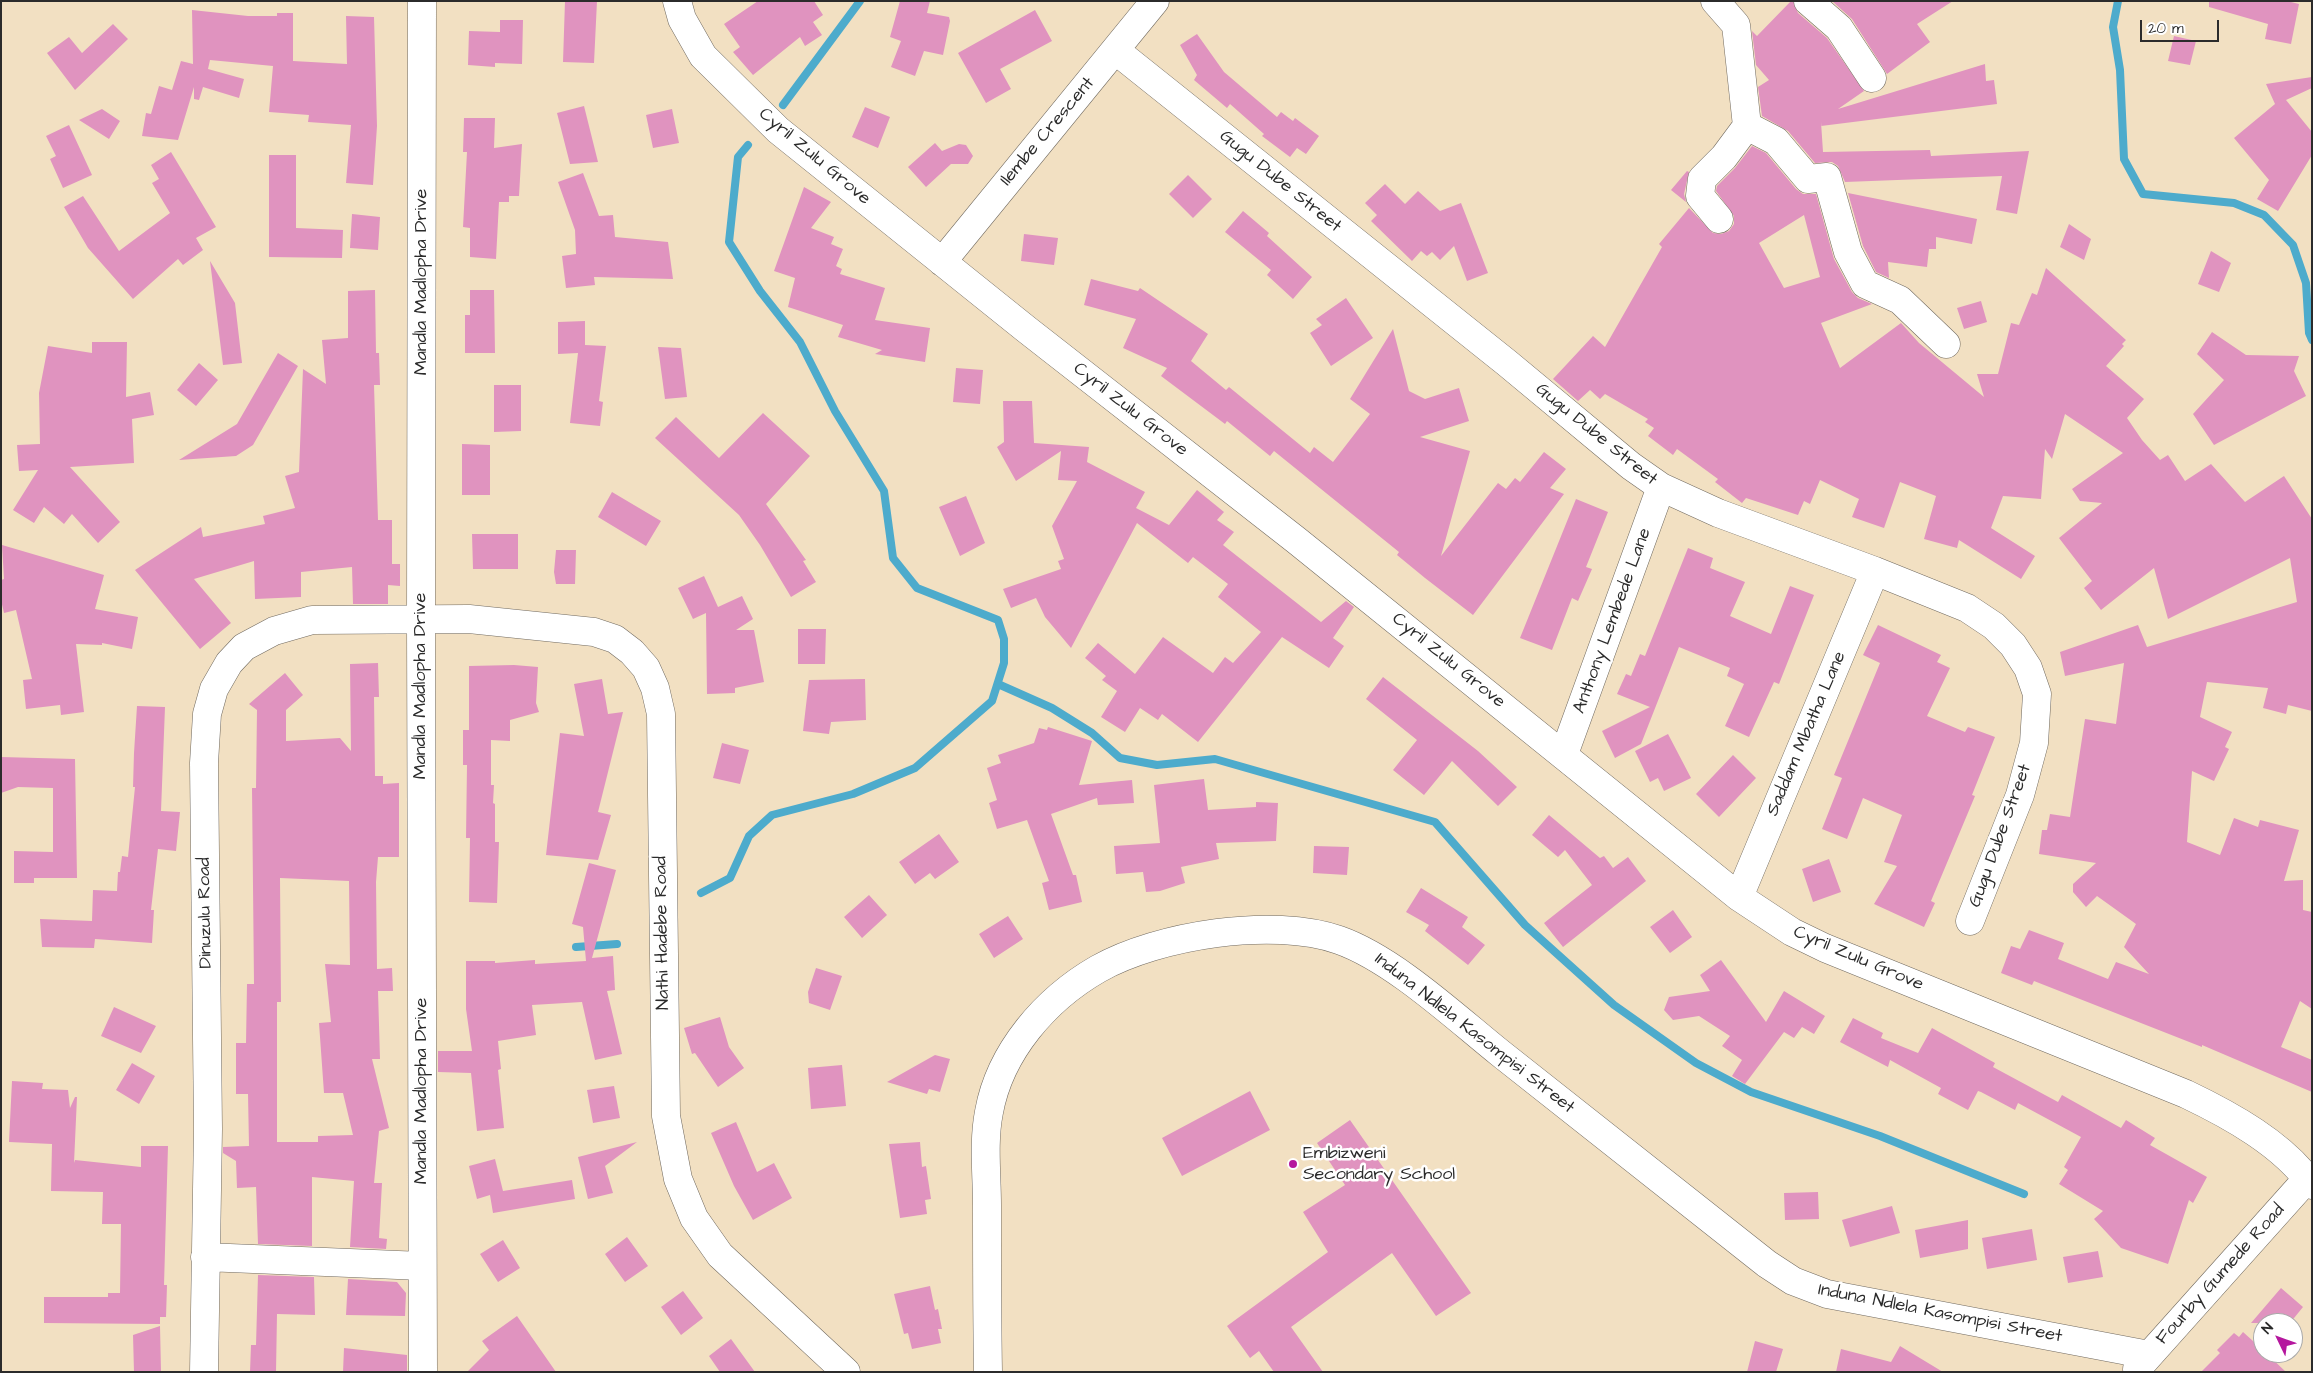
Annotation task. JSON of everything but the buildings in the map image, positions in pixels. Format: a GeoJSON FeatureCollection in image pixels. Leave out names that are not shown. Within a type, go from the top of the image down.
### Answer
{"type":"FeatureCollection","features":[{"type":"Feature","properties":{"kind":"street","name":"Mandla Madlopha Drive"},"geometry":{"type":"LineString","coordinates":[[422,1],[420,620],[422,1372]]}},
{"type":"Feature","properties":{"kind":"street","name":"Cyril Zulu Grove"},"geometry":{"type":"LineString","coordinates":[[677,1],[682,19],[703,56],[778,130],[942,262],[1296,540],[1564,754],[1739,897],[1792,932],[1825,948],[2186,1094],[2231,1115],[2270,1143],[2310,1182]]}},
{"type":"Feature","properties":{"kind":"street","name":"Ilembe Crescent"},"geometry":{"type":"LineString","coordinates":[[942,262],[1155,1]]}},
{"type":"Feature","properties":{"kind":"street"},"geometry":{"type":"LineString","coordinates":[[1715,1],[1736,25],[1747,126],[1724,157],[1702,179],[1700,196],[1719,219]]}},
{"type":"Feature","properties":{"kind":"street"},"geometry":{"type":"LineString","coordinates":[[1808,1],[1839,28],[1872,78]]}},
{"type":"Feature","properties":{"kind":"street","name":"Gugu Dube Street"},"geometry":{"type":"LineString","coordinates":[[1115,50],[1507,363],[1617,455],[1661,488],[1718,514],[1875,571],[1967,608],[1994,626],[2013,645],[2028,668],[2037,694],[2034,743],[2020,795],[1970,921]]}},
{"type":"Feature","properties":{"kind":"street"},"geometry":{"type":"LineString","coordinates":[[1747,126],[1776,141],[1808,179],[1827,177],[1848,252],[1865,284],[1900,300],[1946,344]]}},
{"type":"Feature","properties":{"kind":"street","name":"Anthony Lembede Lane"},"geometry":{"type":"LineString","coordinates":[[1564,754],[1661,488]]}},
{"type":"Feature","properties":{"kind":"street","name":"Saddam Mbatha Lane"},"geometry":{"type":"LineString","coordinates":[[1739,897],[1875,571]]}},
{"type":"Feature","properties":{"kind":"street","name":"Nathi Hadebe Road"},"geometry":{"type":"LineString","coordinates":[[420,620],[469,619],[594,632],[615,639],[632,652],[646,668],[655,688],[661,714],[666,1116],[678,1179],[694,1218],[720,1255],[846,1372]]}},
{"type":"Feature","properties":{"kind":"street","name":"Dinuzulu Road"},"geometry":{"type":"LineString","coordinates":[[204,1372],[208,1119],[204,763],[206,714],[214,688],[229,663],[244,647],[274,631],[312,620],[420,620]]}},
{"type":"Feature","properties":{"kind":"street","name":"Induna Ndlela Kasompisi Street"},"geometry":{"type":"LineString","coordinates":[[988,1372],[986,1155],[989,1113],[998,1082],[1018,1043],[1047,1007],[1077,982],[1116,959],[1188,937],[1242,931],[1289,931],[1336,939],[1368,952],[1442,1007],[1767,1264],[1792,1281],[1826,1294],[2142,1363]]}},
{"type":"Feature","properties":{"kind":"street","name":"Fourby Gumede Road"},"geometry":{"type":"LineString","coordinates":[[2142,1363],[2310,1182]]}},
{"type":"Feature","properties":{"kind":"street"},"geometry":{"type":"LineString","coordinates":[[205,1257],[422,1266]]}},
{"type":"Feature","properties":{"kind":"waterway"},"geometry":{"type":"LineString","coordinates":[[783,105],[860,1]]}},
{"type":"Feature","properties":{"kind":"waterway"},"geometry":{"type":"LineString","coordinates":[[2118,1],[2113,27],[2120,70],[2124,159],[2143,194],[2234,203],[2264,215],[2293,245],[2306,283],[2309,333],[2312,340]]}},
{"type":"Feature","properties":{"kind":"waterway"},"geometry":{"type":"LineString","coordinates":[[701,893],[730,878],[749,836],[772,815],[853,794],[915,768],[992,701],[1004,663],[1004,639],[998,620],[917,588],[893,558],[884,491],[835,411],[800,342],[760,291],[729,242],[738,157],[748,145]]}},
{"type":"Feature","properties":{"kind":"waterway"},"geometry":{"type":"LineString","coordinates":[[998,684],[1052,708],[1092,733],[1120,758],[1157,765],[1215,759],[1435,822],[1525,925],[1614,1005],[1696,1063],[1751,1092],[1880,1136],[2024,1194]]}},
{"type":"Feature","properties":{"kind":"waterway"},"geometry":{"type":"LineString","coordinates":[[576,947],[617,944]]}},
{"type":"Feature","properties":{"kind":"place","name":"Embizweni Secondary School"},"geometry":{"type":"Point","coordinates":[1293,1164]}}]}
